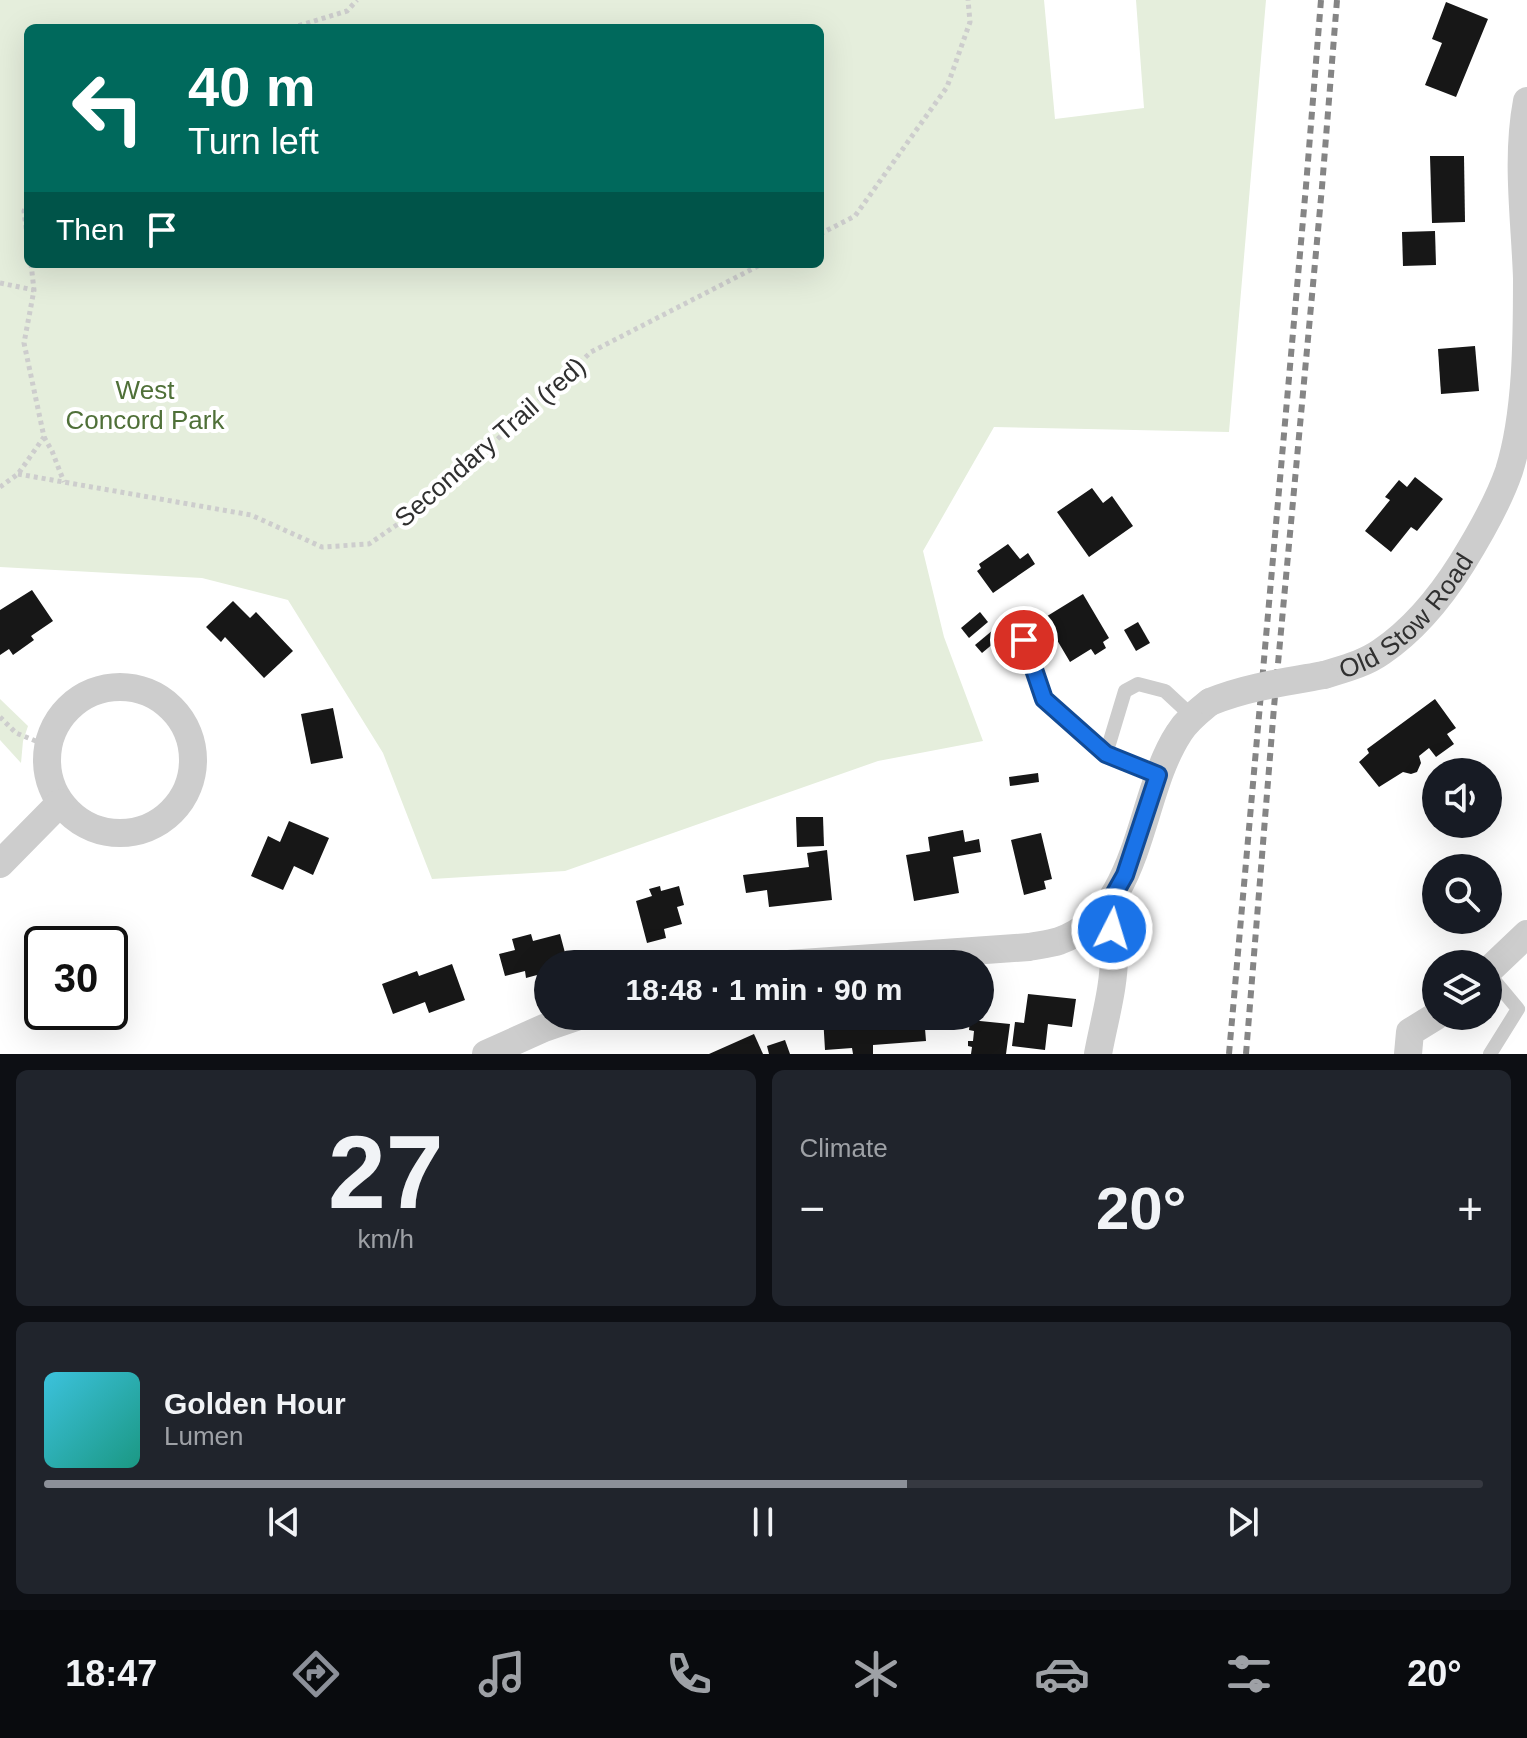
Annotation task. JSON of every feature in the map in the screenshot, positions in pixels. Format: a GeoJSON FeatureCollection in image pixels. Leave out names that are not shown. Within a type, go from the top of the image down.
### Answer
{"type":"FeatureCollection","features":[{"type":"Feature","properties":{"kind":"street","name":"Old Stow Road"},"geometry":{"type":"LineString","coordinates":[[1201,709],[1233,693],[1324,675],[1379,654],[1414,627],[1445,590],[1486,522],[1509,470],[1522,414],[1527,368],[1527,277],[1522,201],[1527,101]]}},
{"type":"Feature","properties":{"kind":"street"},"geometry":{"type":"LineString","coordinates":[[111,687],[142,690],[156,696],[179,717],[187,730],[194,760],[187,790],[170,815],[143,831],[112,833],[83,824],[60,803],[48,776],[48,746],[60,718],[82,697],[111,687]]}},
{"type":"Feature","properties":{"kind":"street"},"geometry":{"type":"LineString","coordinates":[[986,950],[1060,941],[1085,927],[1107,907],[1125,875],[1158,775],[1181,730],[1201,709]]}},
{"type":"Feature","properties":{"kind":"street"},"geometry":{"type":"LineString","coordinates":[[0,864],[60,803]]}},
{"type":"Feature","properties":{"kind":"street"},"geometry":{"type":"LineString","coordinates":[[1098,1054],[1115,953],[1107,907]]}},
{"type":"Feature","properties":{"kind":"street"},"geometry":{"type":"LineString","coordinates":[[1502,958],[1527,934]]}},
{"type":"Feature","properties":{"kind":"street"},"geometry":{"type":"LineString","coordinates":[[1408,1054],[1410,1032],[1422,1025]]}},
{"type":"Feature","properties":{"kind":"street"},"geometry":{"type":"LineString","coordinates":[[486,1054],[540,1030]]}},
{"type":"Feature","properties":{"kind":"lane"},"geometry":{"type":"LineString","coordinates":[[1024,640],[1044,699],[1106,754],[1158,775]]}},
{"type":"Feature","properties":{"kind":"lane"},"geometry":{"type":"LineString","coordinates":[[1106,754],[1125,691],[1138,684],[1165,691],[1201,709]]}},
{"type":"Feature","properties":{"kind":"lane"},"geometry":{"type":"LineString","coordinates":[[1490,1054],[1518,1009],[1502,989]]}},
{"type":"Feature","properties":{"kind":"path"},"geometry":{"type":"LineString","coordinates":[[304,24],[347,11],[357,0]]}},
{"type":"Feature","properties":{"kind":"path"},"geometry":{"type":"LineString","coordinates":[[824,232],[855,216],[947,87],[970,22],[968,0]]}},
{"type":"Feature","properties":{"kind":"path"},"geometry":{"type":"LineString","coordinates":[[31,268],[34,290],[24,343],[44,437],[64,482]]}},
{"type":"Feature","properties":{"kind":"path","name":"Secondary Trail (red)"},"geometry":{"type":"LineString","coordinates":[[18,474],[251,515],[322,547],[369,544],[430,502],[591,352],[754,268]]}},
{"type":"Feature","properties":{"kind":"path"},"geometry":{"type":"LineString","coordinates":[[0,283],[34,290]]}},
{"type":"Feature","properties":{"kind":"path"},"geometry":{"type":"LineString","coordinates":[[0,487],[18,474],[44,437]]}},
{"type":"Feature","properties":{"kind":"path"},"geometry":{"type":"LineString","coordinates":[[0,717],[16,733],[48,746]]}},
{"type":"Feature","properties":{"kind":"green space","name":"West Concord Park"},"geometry":{"type":"Polygon","coordinates":[[[0,0],[1044,0],[1055,119],[1144,108],[1136,0],[1266,0],[1229,432],[994,427],[923,551],[944,637],[983,741],[878,761],[565,871],[432,879],[383,753],[288,600],[202,578],[0,567],[0,0]]]}},
{"type":"Feature","properties":{"kind":"green space"},"geometry":{"type":"Polygon","coordinates":[[[0,699],[28,726],[21,763],[0,740],[0,699]]]}},
{"type":"Feature","properties":{"kind":"building"},"geometry":{"type":"Polygon","coordinates":[[[1446,2],[1488,19],[1456,97],[1425,85],[1442,43],[1432,39],[1446,2]]]}},
{"type":"Feature","properties":{"kind":"building"},"geometry":{"type":"Polygon","coordinates":[[[1430,156],[1464,156],[1465,222],[1432,223],[1430,156]]]}},
{"type":"Feature","properties":{"kind":"building"},"geometry":{"type":"Polygon","coordinates":[[[1435,231],[1436,265],[1403,266],[1402,232],[1435,231]]]}},
{"type":"Feature","properties":{"kind":"building"},"geometry":{"type":"Polygon","coordinates":[[[1475,346],[1479,391],[1441,394],[1438,349],[1475,346]]]}},
{"type":"Feature","properties":{"kind":"building"},"geometry":{"type":"Polygon","coordinates":[[[1415,477],[1443,499],[1417,531],[1411,527],[1391,552],[1365,531],[1390,500],[1385,497],[1399,480],[1407,487],[1415,477]]]}},
{"type":"Feature","properties":{"kind":"building"},"geometry":{"type":"Polygon","coordinates":[[[1092,488],[1103,503],[1112,496],[1133,526],[1089,557],[1057,512],[1092,488]]]}},
{"type":"Feature","properties":{"kind":"building"},"geometry":{"type":"Polygon","coordinates":[[[1008,544],[1020,559],[1028,553],[1035,564],[993,593],[977,571],[981,568],[979,564],[1008,544]]]}},
{"type":"Feature","properties":{"kind":"building"},"geometry":{"type":"Polygon","coordinates":[[[32,590],[53,621],[31,636],[34,640],[13,655],[9,649],[0,655],[0,610],[32,590]]]}},
{"type":"Feature","properties":{"kind":"building"},"geometry":{"type":"Polygon","coordinates":[[[1083,594],[1109,638],[1103,642],[1106,648],[1095,655],[1091,649],[1070,662],[1044,618],[1083,594]]]}},
{"type":"Feature","properties":{"kind":"building"},"geometry":{"type":"Polygon","coordinates":[[[233,601],[250,618],[256,612],[293,651],[264,678],[225,637],[221,642],[206,627],[233,601]]]}},
{"type":"Feature","properties":{"kind":"building"},"geometry":{"type":"Polygon","coordinates":[[[980,612],[988,622],[969,638],[961,628],[980,612]]]}},
{"type":"Feature","properties":{"kind":"building"},"geometry":{"type":"Polygon","coordinates":[[[1138,622],[1150,643],[1136,651],[1124,630],[1138,622]]]}},
{"type":"Feature","properties":{"kind":"building"},"geometry":{"type":"Polygon","coordinates":[[[993,630],[1000,638],[982,653],[975,645],[993,630]]]}},
{"type":"Feature","properties":{"kind":"building"},"geometry":{"type":"Polygon","coordinates":[[[1435,699],[1456,728],[1447,734],[1454,744],[1436,757],[1429,748],[1419,756],[1421,763],[1417,772],[1403,772],[1379,787],[1359,762],[1369,753],[1367,749],[1435,699]]]}},
{"type":"Feature","properties":{"kind":"building"},"geometry":{"type":"Polygon","coordinates":[[[333,708],[343,758],[311,764],[301,714],[333,708]]]}},
{"type":"Feature","properties":{"kind":"building"},"geometry":{"type":"Polygon","coordinates":[[[1038,773],[1039,782],[1010,786],[1009,777],[1038,773]]]}},
{"type":"Feature","properties":{"kind":"building"},"geometry":{"type":"Polygon","coordinates":[[[796,817],[823,817],[824,846],[797,847],[796,817]]]}},
{"type":"Feature","properties":{"kind":"building"},"geometry":{"type":"Polygon","coordinates":[[[289,821],[329,838],[313,875],[294,866],[283,890],[251,876],[268,836],[280,842],[289,821]]]}},
{"type":"Feature","properties":{"kind":"building"},"geometry":{"type":"Polygon","coordinates":[[[963,830],[965,842],[979,839],[981,852],[953,857],[959,893],[914,901],[906,855],[930,851],[928,837],[963,830]]]}},
{"type":"Feature","properties":{"kind":"building"},"geometry":{"type":"Polygon","coordinates":[[[1041,833],[1052,879],[1044,881],[1046,889],[1024,895],[1011,840],[1041,833]]]}},
{"type":"Feature","properties":{"kind":"building"},"geometry":{"type":"Polygon","coordinates":[[[827,850],[832,900],[769,907],[767,890],[746,893],[743,875],[809,867],[807,853],[827,850]]]}},
{"type":"Feature","properties":{"kind":"building"},"geometry":{"type":"Polygon","coordinates":[[[660,886],[661,891],[679,886],[684,905],[677,907],[682,924],[664,929],[666,938],[647,943],[636,901],[652,896],[649,889],[660,886]]]}},
{"type":"Feature","properties":{"kind":"building"},"geometry":{"type":"Polygon","coordinates":[[[531,934],[533,941],[560,934],[564,950],[534,950],[534,976],[526,978],[525,971],[505,976],[499,954],[515,950],[512,939],[531,934]]]}},
{"type":"Feature","properties":{"kind":"building"},"geometry":{"type":"Polygon","coordinates":[[[452,964],[465,1000],[429,1013],[425,1002],[393,1014],[382,984],[417,971],[419,976],[452,964]]]}},
{"type":"Feature","properties":{"kind":"building"},"geometry":{"type":"Polygon","coordinates":[[[1028,994],[1076,999],[1072,1027],[1048,1024],[1045,1050],[1012,1046],[1015,1022],[1024,1023],[1028,994]]]}},
{"type":"Feature","properties":{"kind":"building"},"geometry":{"type":"Polygon","coordinates":[[[994,1022],[1010,1024],[1006,1054],[971,1054],[972,1047],[968,1046],[968,1041],[973,1041],[974,1031],[969,1030],[994,1030],[994,1022]]]}},
{"type":"Feature","properties":{"kind":"building"},"geometry":{"type":"Polygon","coordinates":[[[824,1030],[925,1030],[926,1041],[873,1045],[873,1054],[853,1054],[852,1048],[825,1050],[824,1030]]]}},
{"type":"Feature","properties":{"kind":"building"},"geometry":{"type":"Polygon","coordinates":[[[754,1034],[763,1054],[709,1054],[754,1034]]]}},
{"type":"Feature","properties":{"kind":"building"},"geometry":{"type":"Polygon","coordinates":[[[785,1040],[790,1054],[769,1054],[767,1046],[785,1040]]]}},
{"type":"Feature","properties":{"kind":"railway"},"geometry":{"type":"LineString","coordinates":[[1229,1054],[1321,0]]}},
{"type":"Feature","properties":{"kind":"railway"},"geometry":{"type":"LineString","coordinates":[[1246,1054],[1337,0]]}},
{"type":"Feature","properties":{"kind":"route"},"geometry":{"type":"LineString","coordinates":[[1024,640],[1044,699],[1106,754],[1158,775],[1136,848],[1107,907],[1112,929]]}}]}
